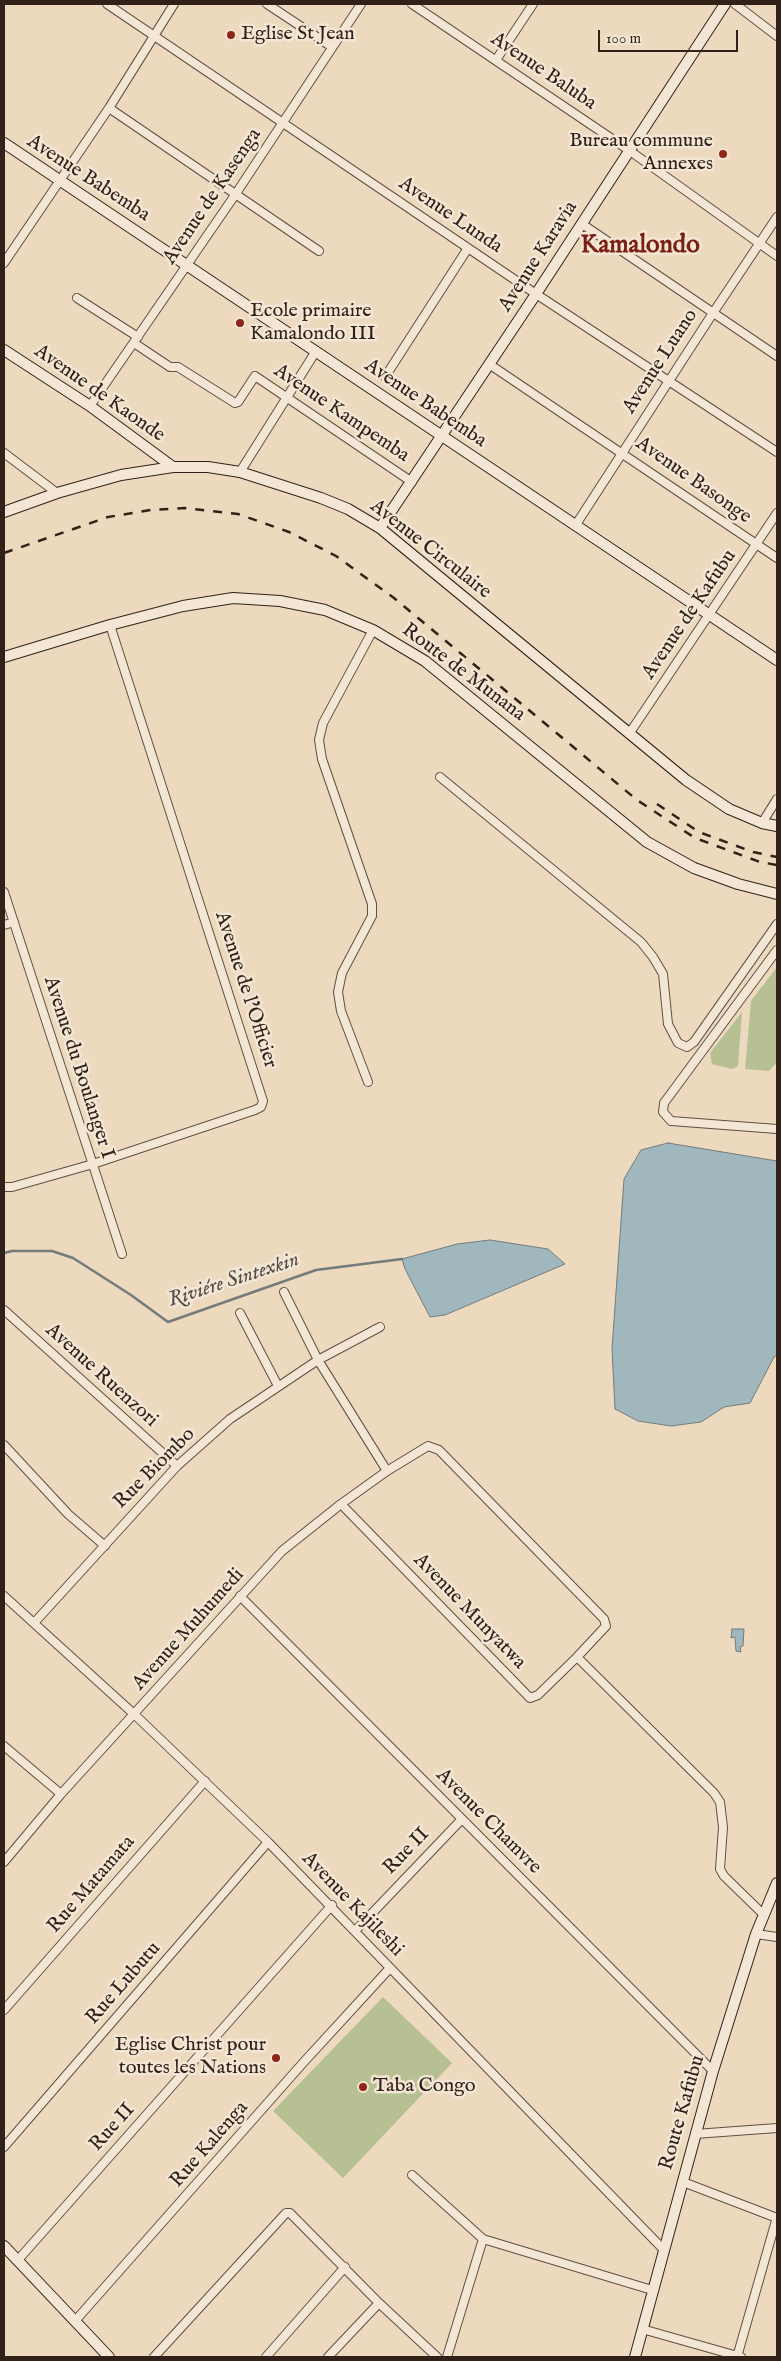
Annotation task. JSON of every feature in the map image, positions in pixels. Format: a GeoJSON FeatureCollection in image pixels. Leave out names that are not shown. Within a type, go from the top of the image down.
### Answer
{"type":"FeatureCollection","features":[{"type":"Feature","properties":{"kind":"street","name":"Avenue Lunda"},"geometry":{"type":"LineString","coordinates":[[107,4],[536,294],[777,452]]}},
{"type":"Feature","properties":{"kind":"street"},"geometry":{"type":"LineString","coordinates":[[4,263],[109,108],[174,4]]}},
{"type":"Feature","properties":{"kind":"street"},"geometry":{"type":"LineString","coordinates":[[267,4],[332,47]]}},
{"type":"Feature","properties":{"kind":"street","name":"Avenue de Kasenga"},"geometry":{"type":"LineString","coordinates":[[90,406],[188,265],[361,4]]}},
{"type":"Feature","properties":{"kind":"street","name":"Avenue Baluba"},"geometry":{"type":"LineString","coordinates":[[412,4],[630,151],[777,256]]}},
{"type":"Feature","properties":{"kind":"street"},"geometry":{"type":"LineString","coordinates":[[496,60],[533,4]]}},
{"type":"Feature","properties":{"kind":"street","name":"Avenue Karavia"},"geometry":{"type":"LineString","coordinates":[[380,528],[490,364],[725,4]]}},
{"type":"Feature","properties":{"kind":"street"},"geometry":{"type":"LineString","coordinates":[[735,4],[777,36]]}},
{"type":"Feature","properties":{"kind":"street"},"geometry":{"type":"LineString","coordinates":[[109,108],[319,251]]}},
{"type":"Feature","properties":{"kind":"street","name":"Avenue Babemba"},"geometry":{"type":"LineString","coordinates":[[4,144],[59,182],[188,265],[777,660]]}},
{"type":"Feature","properties":{"kind":"street","name":"Avenue Luano"},"geometry":{"type":"LineString","coordinates":[[575,526],[777,217]]}},
{"type":"Feature","properties":{"kind":"street"},"geometry":{"type":"LineString","coordinates":[[582,224],[777,356]]}},
{"type":"Feature","properties":{"kind":"street"},"geometry":{"type":"LineString","coordinates":[[4,244],[12,250]]}},
{"type":"Feature","properties":{"kind":"street"},"geometry":{"type":"LineString","coordinates":[[385,377],[468,248]]}},
{"type":"Feature","properties":{"kind":"street","name":"Avenue Kampemba"},"geometry":{"type":"LineString","coordinates":[[77,298],[170,367],[178,366],[234,403],[238,402],[255,376],[412,482]]}},
{"type":"Feature","properties":{"kind":"street","name":"Avenue de Kaonde"},"geometry":{"type":"LineString","coordinates":[[4,350],[90,406],[174,467]]}},
{"type":"Feature","properties":{"kind":"street"},"geometry":{"type":"LineString","coordinates":[[240,472],[316,351]]}},
{"type":"Feature","properties":{"kind":"street","name":"Avenue Basonge"},"geometry":{"type":"LineString","coordinates":[[490,364],[623,452],[777,558]]}},
{"type":"Feature","properties":{"kind":"street"},"geometry":{"type":"LineString","coordinates":[[4,453],[57,493]]}},
{"type":"Feature","properties":{"kind":"street","name":"Avenue Circulaire"},"geometry":{"type":"LineString","coordinates":[[4,512],[57,493],[121,475],[174,467],[208,467],[240,472],[321,498],[348,510],[380,528],[686,780],[729,809],[762,823],[777,826]]}},
{"type":"Feature","properties":{"kind":"street","name":"Avenue de Kafubu"},"geometry":{"type":"LineString","coordinates":[[630,734],[777,513]]}},
{"type":"Feature","properties":{"kind":"street","name":"Route de Munana"},"geometry":{"type":"LineString","coordinates":[[4,658],[110,625],[183,606],[233,598],[256,599],[325,610],[401,645],[454,684],[647,842],[694,868],[738,884],[777,894]]}},
{"type":"Feature","properties":{"kind":"street","name":"Avenue de l'Officier"},"geometry":{"type":"LineString","coordinates":[[4,1187],[12,1187],[93,1164],[255,1110],[261,1107],[263,1101],[110,625]]}},
{"type":"Feature","properties":{"kind":"street"},"geometry":{"type":"LineString","coordinates":[[368,1082],[341,1011],[338,992],[342,973],[372,916],[372,904],[322,759],[319,740],[322,723],[372,630]]}},
{"type":"Feature","properties":{"kind":"street"},"geometry":{"type":"LineString","coordinates":[[440,777],[641,942],[663,974],[668,1024],[678,1043],[687,1047],[694,1042],[777,924]]}},
{"type":"Feature","properties":{"kind":"street"},"geometry":{"type":"LineString","coordinates":[[762,823],[777,800]]}},
{"type":"Feature","properties":{"kind":"street","name":"Avenue du Boulanger I"},"geometry":{"type":"LineString","coordinates":[[4,892],[122,1254]]}},
{"type":"Feature","properties":{"kind":"street"},"geometry":{"type":"LineString","coordinates":[[4,925],[14,922]]}},
{"type":"Feature","properties":{"kind":"street"},"geometry":{"type":"LineString","coordinates":[[777,950],[664,1103],[663,1112],[671,1121],[777,1129]]}},
{"type":"Feature","properties":{"kind":"street"},"geometry":{"type":"LineString","coordinates":[[284,1292],[318,1360],[387,1471]]}},
{"type":"Feature","properties":{"kind":"street","name":"Avenue Ruenzori"},"geometry":{"type":"LineString","coordinates":[[4,1310],[177,1466]]}},
{"type":"Feature","properties":{"kind":"street"},"geometry":{"type":"LineString","coordinates":[[240,1313],[278,1386]]}},
{"type":"Feature","properties":{"kind":"street","name":"Rue Biombo"},"geometry":{"type":"LineString","coordinates":[[34,1622],[177,1466],[230,1419],[318,1360],[380,1327]]}},
{"type":"Feature","properties":{"kind":"street"},"geometry":{"type":"LineString","coordinates":[[4,1445],[68,1514],[105,1546]]}},
{"type":"Feature","properties":{"kind":"street","name":"Avenue Muhumedi"},"geometry":{"type":"LineString","coordinates":[[4,1862],[61,1794],[282,1552],[387,1471],[425,1448],[432,1446],[439,1450],[606,1622],[605,1628],[577,1657]]}},
{"type":"Feature","properties":{"kind":"street","name":"Avenue Munyatwa"},"geometry":{"type":"LineString","coordinates":[[342,1504],[530,1698],[538,1695],[577,1657]]}},
{"type":"Feature","properties":{"kind":"street","name":"Avenue Kajileshi"},"geometry":{"type":"LineString","coordinates":[[4,1596],[135,1715],[332,1905],[390,1968],[664,2250]]}},
{"type":"Feature","properties":{"kind":"street","name":"Avenue Chamvre"},"geometry":{"type":"LineString","coordinates":[[240,1596],[713,2071]]}},
{"type":"Feature","properties":{"kind":"street"},"geometry":{"type":"LineString","coordinates":[[577,1657],[714,1793],[720,1802],[723,1827],[720,1868],[724,1876],[764,1915]]}},
{"type":"Feature","properties":{"kind":"street"},"geometry":{"type":"LineString","coordinates":[[4,1746],[61,1794]]}},
{"type":"Feature","properties":{"kind":"street","name":"Rue Matamata"},"geometry":{"type":"LineString","coordinates":[[4,2010],[205,1781]]}},
{"type":"Feature","properties":{"kind":"street","name":"Rue II"},"geometry":{"type":"LineString","coordinates":[[356,1930],[462,1819]]}},
{"type":"Feature","properties":{"kind":"street","name":"Rue Lubutu"},"geometry":{"type":"LineString","coordinates":[[4,2147],[268,1842]]}},
{"type":"Feature","properties":{"kind":"street","name":"Route Kafubu"},"geometry":{"type":"LineString","coordinates":[[636,2357],[652,2290],[713,2071],[756,1934],[777,1883]]}},
{"type":"Feature","properties":{"kind":"street","name":"Rue II"},"geometry":{"type":"LineString","coordinates":[[18,2260],[332,1905]]}},
{"type":"Feature","properties":{"kind":"street"},"geometry":{"type":"LineString","coordinates":[[756,1934],[777,1937]]}},
{"type":"Feature","properties":{"kind":"street","name":"Rue Kalenga"},"geometry":{"type":"LineString","coordinates":[[76,2321],[302,2064],[390,1968]]}},
{"type":"Feature","properties":{"kind":"street"},"geometry":{"type":"LineString","coordinates":[[695,2134],[777,2128]]}},
{"type":"Feature","properties":{"kind":"street"},"geometry":{"type":"LineString","coordinates":[[412,2175],[484,2239],[652,2290]]}},
{"type":"Feature","properties":{"kind":"street"},"geometry":{"type":"LineString","coordinates":[[642,2329],[739,2357],[777,2218],[682,2182]]}},
{"type":"Feature","properties":{"kind":"street"},"geometry":{"type":"LineString","coordinates":[[154,2357],[286,2213],[290,2213],[379,2303],[437,2357]]}},
{"type":"Feature","properties":{"kind":"street"},"geometry":{"type":"LineString","coordinates":[[448,2357],[484,2239]]}},
{"type":"Feature","properties":{"kind":"street"},"geometry":{"type":"LineString","coordinates":[[4,2246],[109,2357]]}},
{"type":"Feature","properties":{"kind":"street"},"geometry":{"type":"LineString","coordinates":[[266,2357],[345,2267]]}},
{"type":"Feature","properties":{"kind":"street"},"geometry":{"type":"LineString","coordinates":[[328,2357],[379,2303]]}},
{"type":"Feature","properties":{"kind":"green space"},"geometry":{"type":"Polygon","coordinates":[[[777,967],[777,1062],[769,1071],[745,1069],[751,1001],[777,967]]]}},
{"type":"Feature","properties":{"kind":"green space"},"geometry":{"type":"Polygon","coordinates":[[[742,1012],[738,1066],[732,1069],[712,1064],[710,1053],[742,1012]]]}},
{"type":"Feature","properties":{"kind":"green space","name":"Taba Congo"},"geometry":{"type":"Polygon","coordinates":[[[383,1997],[452,2063],[343,2178],[273,2111],[383,1997]]]}},
{"type":"Feature","properties":{"kind":"water"},"geometry":{"type":"Polygon","coordinates":[[[668,1143],[777,1161],[777,1355],[774,1357],[750,1403],[724,1407],[701,1422],[671,1426],[638,1421],[615,1409],[612,1349],[624,1179],[641,1150],[668,1143]]]}},
{"type":"Feature","properties":{"kind":"water"},"geometry":{"type":"Polygon","coordinates":[[[490,1240],[548,1249],[565,1264],[445,1315],[430,1317],[405,1269],[402,1259],[457,1244],[490,1240]]]}},
{"type":"Feature","properties":{"kind":"water"},"geometry":{"type":"Polygon","coordinates":[[[732,1629],[744,1629],[743,1646],[740,1647],[741,1652],[736,1651],[735,1637],[731,1638],[732,1629]]]}},
{"type":"Feature","properties":{"kind":"waterway","name":"Riviére Sintexkin"},"geometry":{"type":"LineString","coordinates":[[4,1253],[12,1251],[52,1251],[73,1258],[131,1295],[168,1322],[316,1270],[402,1259]]}},
{"type":"Feature","properties":{"kind":"railway"},"geometry":{"type":"LineString","coordinates":[[4,553],[108,517],[151,510],[185,508],[238,514],[289,532],[336,556],[394,598],[637,800],[695,838],[760,862],[777,865]]}},
{"type":"Feature","properties":{"kind":"railway"},"geometry":{"type":"LineString","coordinates":[[657,804],[699,832],[753,852],[777,857]]}},
{"type":"Feature","properties":{"kind":"place","name":"Eglise St Jean"},"geometry":{"type":"Point","coordinates":[231,35]}},
{"type":"Feature","properties":{"kind":"place","name":"Bureau commune Annexes"},"geometry":{"type":"Point","coordinates":[723,154]}},
{"type":"Feature","properties":{"kind":"place","name":"Ecole primaire Kamalondo III"},"geometry":{"type":"Point","coordinates":[240,323]}},
{"type":"Feature","properties":{"kind":"place","name":"Eglise Christ pour toutes les Nations"},"geometry":{"type":"Point","coordinates":[276,2058]}},
{"type":"Feature","properties":{"kind":"place","name":"Taba Congo"},"geometry":{"type":"Point","coordinates":[363,2087]}},
{"type":"Feature","properties":{"kind":"district","name":"Kamalondo"},"geometry":{"type":"Point","coordinates":[640,247]}}]}
